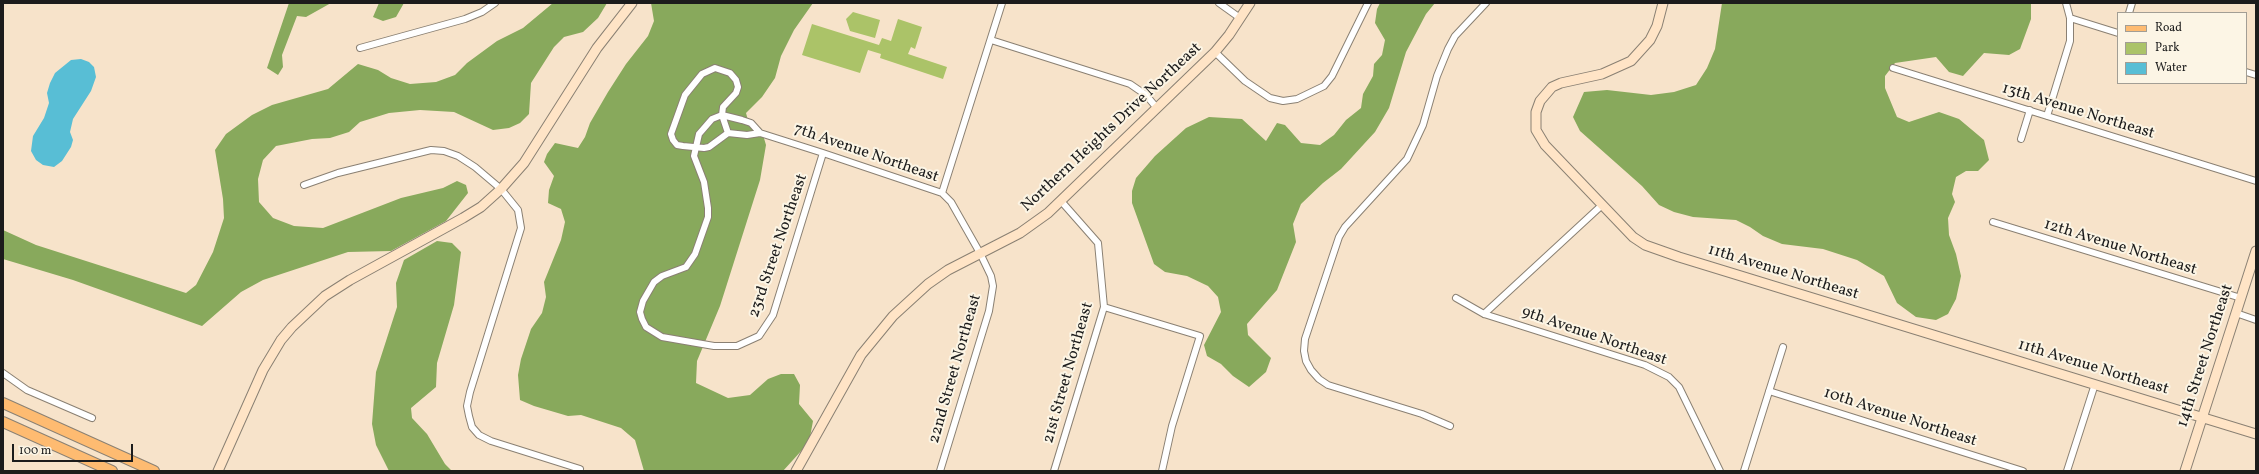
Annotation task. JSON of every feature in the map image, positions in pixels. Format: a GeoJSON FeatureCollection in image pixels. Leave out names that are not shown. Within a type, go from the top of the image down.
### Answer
{"type":"FeatureCollection","features":[{"type":"Feature","properties":{"kind":"main road"},"geometry":{"type":"LineString","coordinates":[[3,403],[154,471]]}},
{"type":"Feature","properties":{"kind":"main road"},"geometry":{"type":"LineString","coordinates":[[3,422],[112,471]]}},
{"type":"Feature","properties":{"kind":"street"},"geometry":{"type":"LineString","coordinates":[[360,48],[465,19],[482,12],[495,3]]}},
{"type":"Feature","properties":{"kind":"street"},"geometry":{"type":"LineString","coordinates":[[218,471],[268,360],[281,340],[306,312],[324,296],[475,211],[501,189],[524,163],[597,48],[632,3]]}},
{"type":"Feature","properties":{"kind":"street"},"geometry":{"type":"LineString","coordinates":[[942,193],[1002,3]]}},
{"type":"Feature","properties":{"kind":"street"},"geometry":{"type":"LineString","coordinates":[[1219,3],[1240,18]]}},
{"type":"Feature","properties":{"kind":"street","name":"Northern Heights Drive Northeast"},"geometry":{"type":"LineString","coordinates":[[796,471],[861,355],[902,307],[928,284],[980,253],[1032,226],[1061,201],[1215,52],[1250,3]]}},
{"type":"Feature","properties":{"kind":"street"},"geometry":{"type":"LineString","coordinates":[[1215,52],[1245,81],[1270,98],[1283,101],[1297,99],[1324,86],[1332,76],[1368,3]]}},
{"type":"Feature","properties":{"kind":"street"},"geometry":{"type":"LineString","coordinates":[[1450,426],[1422,414],[1328,385],[1319,379],[1311,370],[1306,361],[1304,351],[1305,339],[1339,237],[1346,227],[1407,159],[1423,126],[1437,76],[1448,49],[1455,36],[1486,3]]}},
{"type":"Feature","properties":{"kind":"street","name":"11th Avenue Northeast"},"geometry":{"type":"LineString","coordinates":[[1663,3],[1657,26],[1650,40],[1631,62],[1602,74],[1552,87],[1540,101],[1536,112],[1535,122],[1540,138],[1601,206],[1633,237],[1667,253],[2256,434]]}},
{"type":"Feature","properties":{"kind":"street"},"geometry":{"type":"LineString","coordinates":[[2047,116],[2068,52],[2070,18],[2066,3]]}},
{"type":"Feature","properties":{"kind":"street"},"geometry":{"type":"LineString","coordinates":[[2070,18],[2117,33]]}},
{"type":"Feature","properties":{"kind":"street"},"geometry":{"type":"LineString","coordinates":[[990,40],[1130,84],[1146,95],[1156,108]]}},
{"type":"Feature","properties":{"kind":"street"},"geometry":{"type":"LineString","coordinates":[[728,133],[722,115],[723,107],[736,93],[738,87],[736,80],[730,74],[715,68],[702,74],[694,81],[679,110],[671,134],[673,140],[677,144],[696,147],[710,147],[728,133],[747,135],[760,133]]}},
{"type":"Feature","properties":{"kind":"street","name":"13th Avenue Northeast"},"geometry":{"type":"LineString","coordinates":[[1892,68],[2256,181]]}},
{"type":"Feature","properties":{"kind":"street"},"geometry":{"type":"LineString","coordinates":[[2021,139],[2030,110]]}},
{"type":"Feature","properties":{"kind":"street"},"geometry":{"type":"LineString","coordinates":[[696,147],[704,126],[712,119],[722,115],[751,123],[760,133]]}},
{"type":"Feature","properties":{"kind":"street","name":"7th Avenue Northeast"},"geometry":{"type":"LineString","coordinates":[[760,133],[942,193],[951,202],[980,253]]}},
{"type":"Feature","properties":{"kind":"street","name":"23rd Street Northeast"},"geometry":{"type":"LineString","coordinates":[[696,147],[694,156],[704,182],[708,199],[708,217],[691,262],[679,271],[662,276],[654,282],[648,288],[640,312],[646,327],[662,337],[725,347],[736,346],[759,336],[773,315],[824,153]]}},
{"type":"Feature","properties":{"kind":"street"},"geometry":{"type":"LineString","coordinates":[[304,185],[338,173],[431,150],[444,151],[458,156],[475,167],[501,189],[518,210],[521,228],[470,392],[467,406],[469,416],[476,431],[491,442],[580,469]]}},
{"type":"Feature","properties":{"kind":"street","name":"21st Street Northeast"},"geometry":{"type":"LineString","coordinates":[[1054,471],[1104,307],[1098,243],[1061,201]]}},
{"type":"Feature","properties":{"kind":"street"},"geometry":{"type":"LineString","coordinates":[[1484,314],[1601,206]]}},
{"type":"Feature","properties":{"kind":"street","name":"12th Avenue Northeast"},"geometry":{"type":"LineString","coordinates":[[1993,222],[2240,298]]}},
{"type":"Feature","properties":{"kind":"street","name":"14th Street Northeast"},"geometry":{"type":"LineString","coordinates":[[2185,471],[2256,251]]}},
{"type":"Feature","properties":{"kind":"street","name":"22nd Street Northeast"},"geometry":{"type":"LineString","coordinates":[[940,471],[990,311],[993,286],[991,276],[980,253]]}},
{"type":"Feature","properties":{"kind":"street","name":"9th Avenue Northeast"},"geometry":{"type":"LineString","coordinates":[[1456,298],[1470,308],[1484,314],[1652,368],[1669,377],[1679,388],[1720,471]]}},
{"type":"Feature","properties":{"kind":"street"},"geometry":{"type":"LineString","coordinates":[[1104,307],[1200,336],[1172,426],[1162,471]]}},
{"type":"Feature","properties":{"kind":"street"},"geometry":{"type":"LineString","coordinates":[[2236,313],[2256,320]]}},
{"type":"Feature","properties":{"kind":"street"},"geometry":{"type":"LineString","coordinates":[[1744,471],[1783,347]]}},
{"type":"Feature","properties":{"kind":"street"},"geometry":{"type":"LineString","coordinates":[[3,373],[27,390],[92,418]]}},
{"type":"Feature","properties":{"kind":"street"},"geometry":{"type":"LineString","coordinates":[[2067,471],[2095,384]]}},
{"type":"Feature","properties":{"kind":"street","name":"10th Avenue Northeast"},"geometry":{"type":"LineString","coordinates":[[1769,391],[2024,471]]}},
{"type":"Feature","properties":{"kind":"green space"},"geometry":{"type":"Polygon","coordinates":[[[289,3],[331,3],[306,17],[297,16],[282,55],[283,67],[278,75],[267,68],[289,3]]]}},
{"type":"Feature","properties":{"kind":"green space"},"geometry":{"type":"Polygon","coordinates":[[[379,3],[404,3],[396,17],[383,21],[373,17],[379,3]]]}},
{"type":"Feature","properties":{"kind":"green space"},"geometry":{"type":"Polygon","coordinates":[[[553,3],[607,3],[598,18],[583,32],[564,37],[554,47],[531,83],[529,114],[520,123],[509,128],[493,130],[454,112],[420,110],[389,113],[360,122],[349,132],[330,138],[312,139],[276,146],[263,160],[258,179],[259,202],[273,218],[294,226],[323,228],[401,198],[443,188],[457,181],[466,185],[468,193],[446,221],[391,251],[348,252],[263,280],[241,292],[202,326],[73,280],[3,259],[3,230],[36,245],[186,293],[196,285],[213,252],[224,218],[223,199],[215,150],[226,134],[252,115],[272,105],[328,89],[358,64],[378,70],[391,78],[410,84],[436,82],[455,75],[467,63],[497,41],[523,28],[553,3]]]}},
{"type":"Feature","properties":{"kind":"green space"},"geometry":{"type":"Polygon","coordinates":[[[651,3],[813,3],[794,30],[781,56],[775,78],[762,97],[746,113],[749,124],[761,128],[766,145],[760,180],[720,306],[697,361],[696,383],[728,398],[750,395],[768,379],[781,374],[794,374],[800,385],[799,404],[813,421],[810,437],[802,450],[783,471],[644,471],[635,440],[621,428],[581,415],[568,416],[534,406],[520,400],[518,375],[521,359],[531,329],[542,313],[546,297],[544,282],[561,240],[565,222],[561,209],[548,203],[549,190],[554,176],[544,162],[547,154],[555,143],[578,148],[585,137],[590,123],[608,92],[626,64],[648,36],[654,21],[651,3]]]}},
{"type":"Feature","properties":{"kind":"green space"},"geometry":{"type":"Polygon","coordinates":[[[1380,3],[1435,3],[1426,14],[1406,52],[1389,108],[1375,132],[1341,169],[1323,183],[1301,204],[1293,224],[1296,242],[1277,290],[1247,324],[1248,335],[1271,358],[1266,372],[1249,387],[1233,376],[1221,364],[1207,356],[1204,345],[1221,312],[1218,297],[1208,286],[1187,276],[1165,272],[1154,264],[1132,203],[1132,191],[1136,178],[1155,156],[1186,128],[1209,117],[1242,119],[1266,141],[1277,123],[1285,125],[1301,143],[1320,145],[1334,135],[1346,120],[1361,108],[1363,94],[1373,76],[1374,64],[1382,55],[1385,40],[1375,23],[1377,9],[1380,3]]]}},
{"type":"Feature","properties":{"kind":"green space"},"geometry":{"type":"Polygon","coordinates":[[[1722,3],[2031,3],[2031,19],[2020,49],[2009,55],[1984,53],[1963,76],[1949,72],[1936,57],[1895,63],[1885,76],[1885,88],[1897,117],[1909,122],[1939,112],[1959,119],[1984,140],[1989,160],[1978,171],[1966,171],[1956,177],[1952,194],[1955,202],[1948,218],[1949,235],[1956,254],[1961,276],[1956,299],[1948,314],[1936,320],[1916,317],[1897,303],[1884,276],[1857,260],[1823,249],[1782,244],[1763,236],[1736,220],[1693,217],[1674,212],[1659,205],[1642,186],[1580,131],[1573,117],[1584,92],[1607,90],[1651,95],[1674,92],[1696,85],[1707,68],[1715,49],[1722,3]]]}},
{"type":"Feature","properties":{"kind":"green space"},"geometry":{"type":"Polygon","coordinates":[[[853,12],[880,20],[875,38],[850,31],[846,19],[853,12]]]}},
{"type":"Feature","properties":{"kind":"green space"},"geometry":{"type":"Polygon","coordinates":[[[898,19],[922,27],[915,49],[911,47],[908,54],[947,67],[943,79],[880,58],[881,54],[868,50],[860,73],[802,55],[812,24],[879,45],[882,38],[891,41],[898,19]]]}},
{"type":"Feature","properties":{"kind":"green space"},"geometry":{"type":"Polygon","coordinates":[[[437,241],[452,243],[461,252],[454,305],[437,363],[436,387],[411,408],[412,418],[427,434],[445,464],[452,471],[389,471],[376,445],[372,424],[376,372],[397,307],[396,283],[404,260],[437,241]]]}},
{"type":"Feature","properties":{"kind":"water"},"geometry":{"type":"Polygon","coordinates":[[[81,59],[89,62],[94,67],[96,77],[91,91],[73,119],[70,132],[73,140],[71,147],[62,161],[54,167],[43,165],[36,160],[31,151],[33,136],[44,118],[49,103],[47,93],[50,83],[55,73],[71,60],[81,59]]]}}]}
